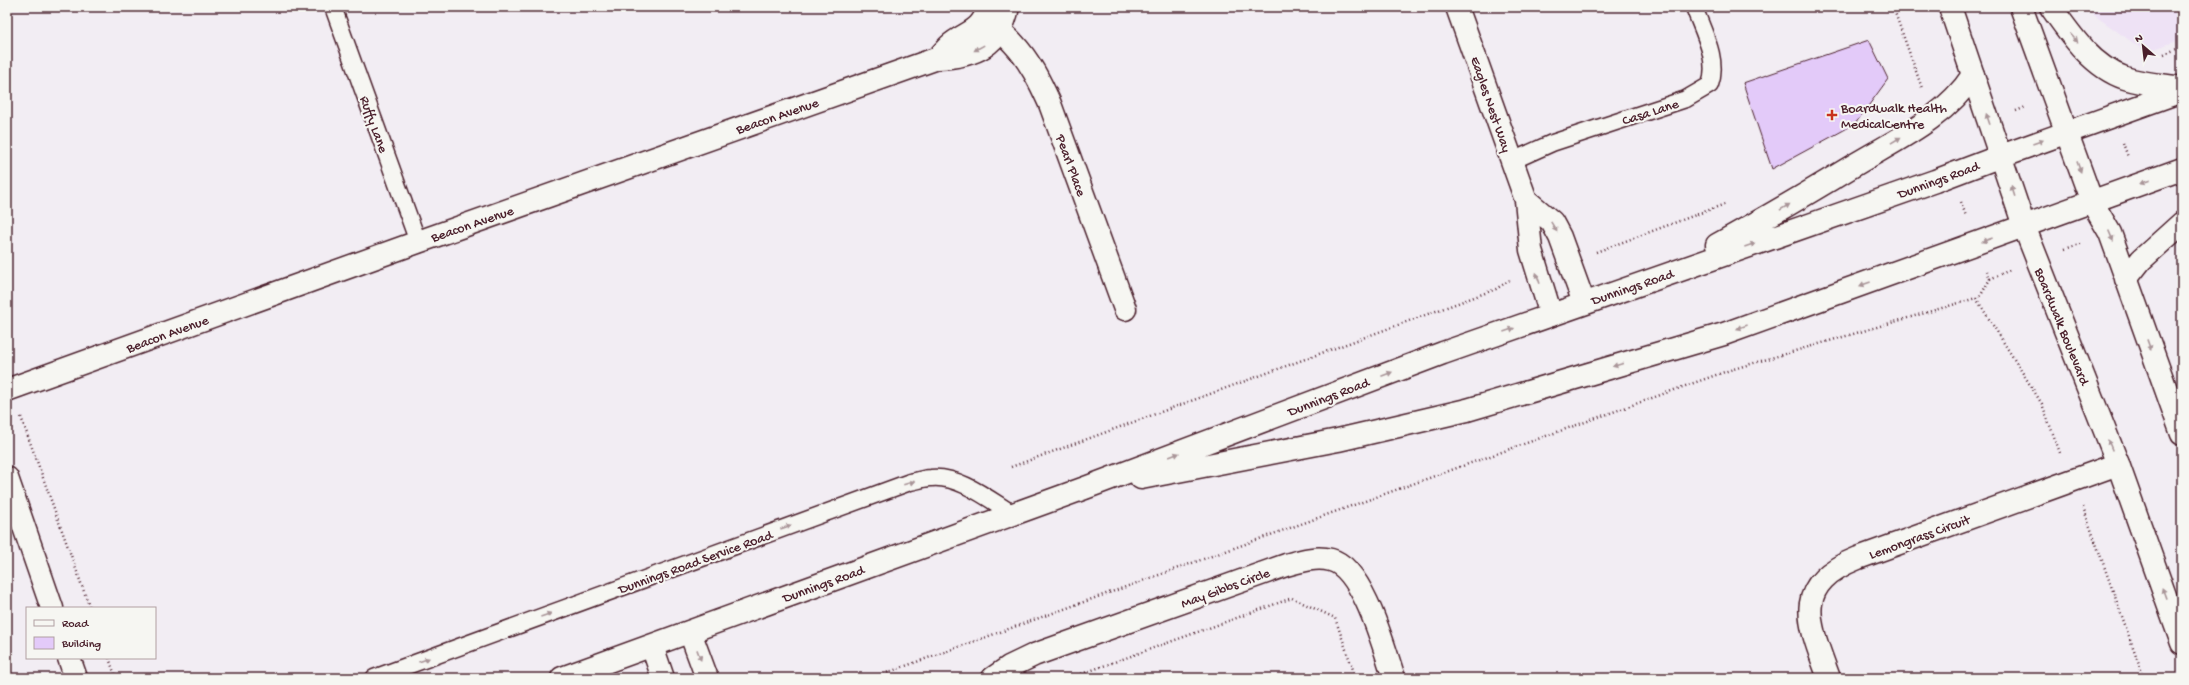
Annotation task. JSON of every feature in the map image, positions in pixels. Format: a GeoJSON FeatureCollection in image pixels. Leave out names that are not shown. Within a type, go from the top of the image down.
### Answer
{"type":"FeatureCollection","features":[{"type":"Feature","properties":{"kind":"street"},"geometry":{"type":"LineString","coordinates":[[991,19],[1008,7]]}},
{"type":"Feature","properties":{"kind":"street","name":"Eagles Nest Way"},"geometry":{"type":"LineString","coordinates":[[1458,7],[1526,200],[1528,230],[1536,272],[1551,315]]}},
{"type":"Feature","properties":{"kind":"street","name":"Boardwalk Boulevard"},"geometry":{"type":"LineString","coordinates":[[1950,7],[2036,259],[2118,464],[2182,643]]}},
{"type":"Feature","properties":{"kind":"street"},"geometry":{"type":"LineString","coordinates":[[2021,7],[2092,202],[2110,234],[2182,434]]}},
{"type":"Feature","properties":{"kind":"street"},"geometry":{"type":"LineString","coordinates":[[2051,7],[2069,32],[2106,69],[2124,78],[2148,84],[2182,89]]}},
{"type":"Feature","properties":{"kind":"street","name":"Beacon Avenue"},"geometry":{"type":"LineString","coordinates":[[10,390],[418,242],[938,58],[949,46],[991,19]]}},
{"type":"Feature","properties":{"kind":"street","name":"Pearl Place"},"geometry":{"type":"LineString","coordinates":[[991,19],[1030,64],[1050,104],[1124,309]]}},
{"type":"Feature","properties":{"kind":"street"},"geometry":{"type":"LineString","coordinates":[[1665,274],[1777,212],[1921,125],[1948,106],[1963,92],[1973,75]]}},
{"type":"Feature","properties":{"kind":"street","name":"Dunnings Road"},"geometry":{"type":"LineString","coordinates":[[562,678],[1085,488],[1443,353],[1584,302],[1951,175],[2182,89]]}},
{"type":"Feature","properties":{"kind":"street","name":"Dunnings Road"},"geometry":{"type":"LineString","coordinates":[[1085,488],[1338,440],[1467,410],[1724,334],[2182,169]]}},
{"type":"Feature","properties":{"kind":"street"},"geometry":{"type":"LineString","coordinates":[[1526,200],[1552,222],[1560,237],[1584,302]]}},
{"type":"Feature","properties":{"kind":"street"},"geometry":{"type":"LineString","coordinates":[[2126,279],[2141,260],[2182,223]]}},
{"type":"Feature","properties":{"kind":"street","name":"Lemongrass Circuit"},"geometry":{"type":"LineString","coordinates":[[1828,678],[1813,634],[1810,612],[1813,593],[1830,573],[1842,564],[2118,464]]}},
{"type":"Feature","properties":{"kind":"street"},"geometry":{"type":"LineString","coordinates":[[7,478],[52,607]]}},
{"type":"Feature","properties":{"kind":"street","name":"May Gibbs Circle"},"geometry":{"type":"LineString","coordinates":[[993,678],[1009,667],[1034,655],[1286,565],[1318,558],[1332,560],[1344,566],[1360,586],[1394,678]]}},
{"type":"Feature","properties":{"kind":"street"},"geometry":{"type":"LineString","coordinates":[[690,632],[707,678]]}},
{"type":"Feature","properties":{"kind":"street"},"geometry":{"type":"LineString","coordinates":[[652,646],[663,678]]}},
{"type":"Feature","properties":{"kind":"street"},"geometry":{"type":"LineString","coordinates":[[69,659],[76,678]]}},
{"type":"Feature","properties":{"kind":"lane","name":"Ruffy Lane"},"geometry":{"type":"LineString","coordinates":[[333,7],[418,242]]}},
{"type":"Feature","properties":{"kind":"lane","name":"Casa Lane"},"geometry":{"type":"LineString","coordinates":[[1512,161],[1552,143],[1686,99],[1710,85],[1714,63],[1694,7]]}},
{"type":"Feature","properties":{"kind":"lane","name":"Dunnings Road Service Road"},"geometry":{"type":"LineString","coordinates":[[374,678],[910,482],[932,477],[955,482],[971,488],[1013,514]]}},
{"type":"Feature","properties":{"kind":"path"},"geometry":{"type":"LineString","coordinates":[[1893,7],[1924,93]]}},
{"type":"Feature","properties":{"kind":"path"},"geometry":{"type":"LineString","coordinates":[[2111,116],[2140,184]]}},
{"type":"Feature","properties":{"kind":"path"},"geometry":{"type":"LineString","coordinates":[[1951,175],[1990,279]]}},
{"type":"Feature","properties":{"kind":"path"},"geometry":{"type":"LineString","coordinates":[[1569,261],[1732,202]]}},
{"type":"Feature","properties":{"kind":"path"},"geometry":{"type":"LineString","coordinates":[[872,678],[1730,370],[1976,298],[1981,295],[1990,279],[2036,259],[2110,234]]}},
{"type":"Feature","properties":{"kind":"path"},"geometry":{"type":"LineString","coordinates":[[1011,467],[1496,289],[1514,277],[1536,272]]}},
{"type":"Feature","properties":{"kind":"path"},"geometry":{"type":"LineString","coordinates":[[2182,284],[2182,293]]}},
{"type":"Feature","properties":{"kind":"path"},"geometry":{"type":"LineString","coordinates":[[10,390],[90,607]]}},
{"type":"Feature","properties":{"kind":"path"},"geometry":{"type":"LineString","coordinates":[[1070,678],[1292,598],[1335,618],[1356,678]]}},
{"type":"Feature","properties":{"kind":"path"},"geometry":{"type":"LineString","coordinates":[[109,659],[116,678]]}},
{"type":"Feature","properties":{"kind":"shaded area"},"geometry":{"type":"Polygon","coordinates":[[[2091,7],[2182,7],[2182,39],[2146,52],[2094,15],[2091,7]]]}},
{"type":"Feature","properties":{"kind":"building"},"geometry":{"type":"Polygon","coordinates":[[[1869,40],[1888,79],[1855,124],[1772,169],[1743,83],[1869,40]]]}},
{"type":"Feature","properties":{"kind":"place","name":"Boardwalk Health MedicalCentre"},"geometry":{"type":"Point","coordinates":[1832,115]}}]}
